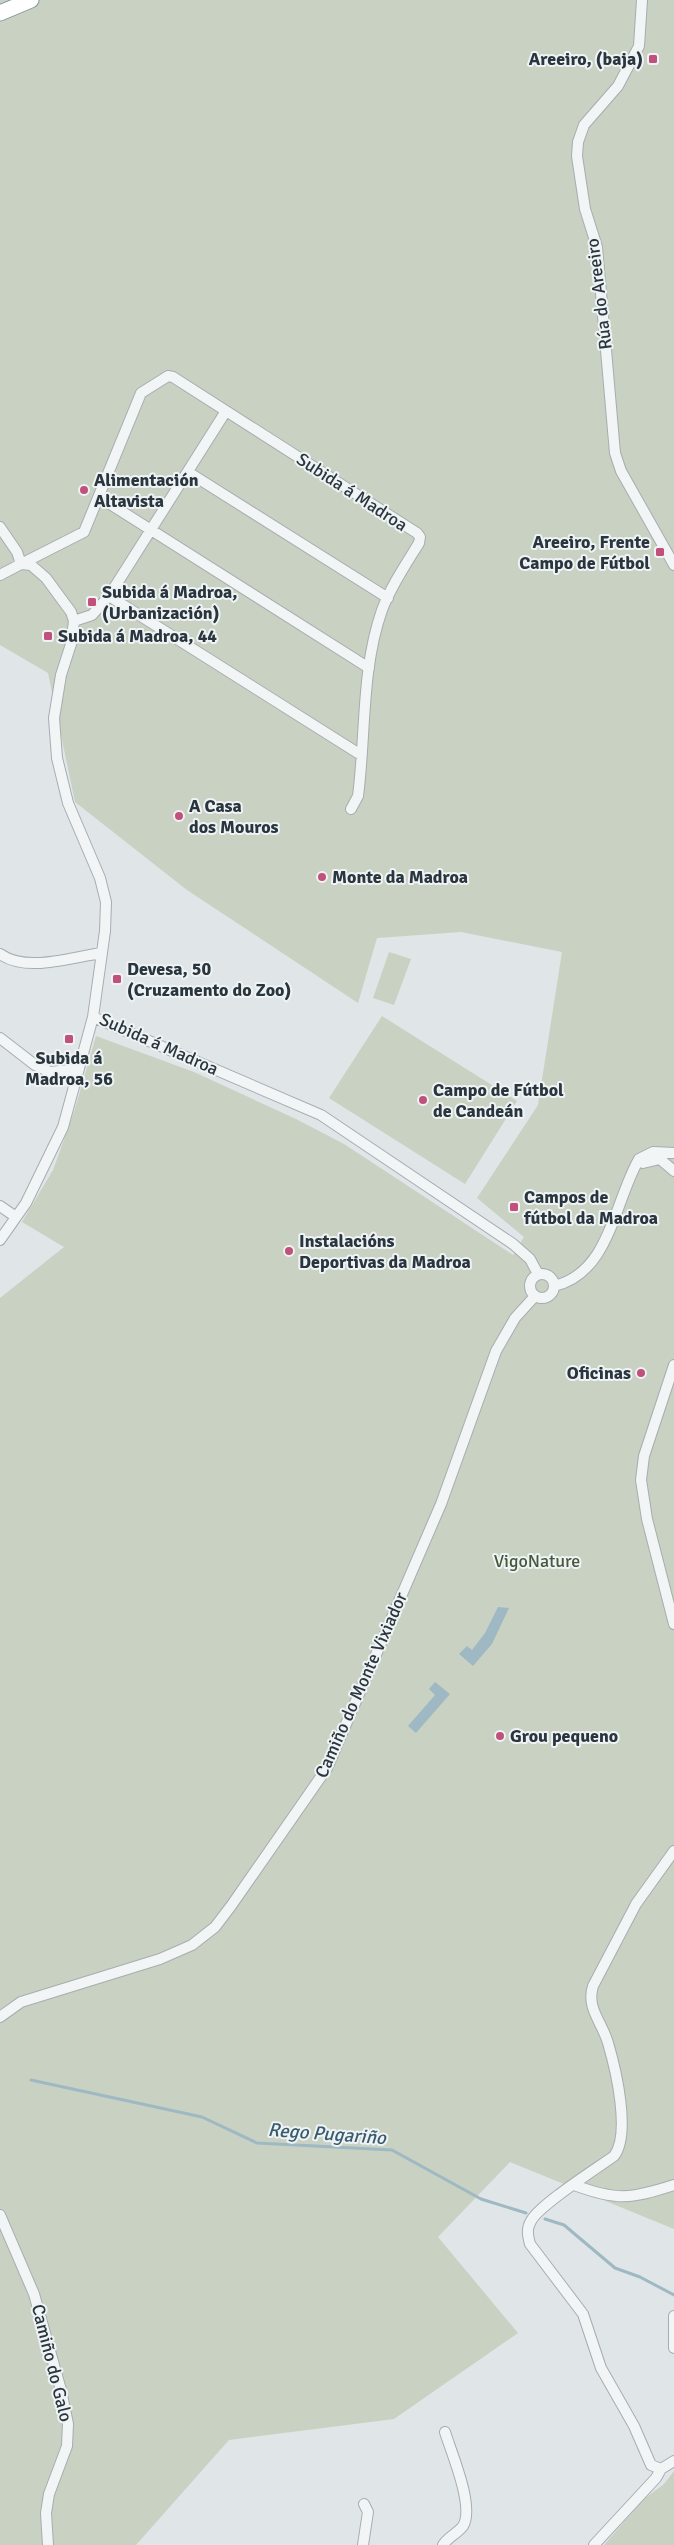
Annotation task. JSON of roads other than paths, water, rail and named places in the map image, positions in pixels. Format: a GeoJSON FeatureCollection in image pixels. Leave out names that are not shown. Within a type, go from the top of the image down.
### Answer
{"type":"FeatureCollection","features":[{"type":"Feature","properties":{"kind":"highway"},"geometry":{"type":"LineString","coordinates":[[0,13],[31,0]]}},
{"type":"Feature","properties":{"kind":"street","name":"Rúa do Areeiro"},"geometry":{"type":"LineString","coordinates":[[642,0],[639,46],[627,72],[584,125],[578,142],[577,156],[585,209],[597,247],[615,453],[621,471],[674,565]]}},
{"type":"Feature","properties":{"kind":"street","name":"Subida á Madroa"},"geometry":{"type":"LineString","coordinates":[[0,575],[84,532],[143,390],[168,376],[173,377],[417,533],[420,537],[418,543],[388,598],[375,635],[369,668],[358,796],[350,809]]}},
{"type":"Feature","properties":{"kind":"street"},"geometry":{"type":"LineString","coordinates":[[0,527],[17,552],[21,564],[31,565],[39,569],[63,599],[74,621],[92,615],[109,596],[226,411]]}},
{"type":"Feature","properties":{"kind":"street"},"geometry":{"type":"LineString","coordinates":[[188,472],[388,598]]}},
{"type":"Feature","properties":{"kind":"street"},"geometry":{"type":"LineString","coordinates":[[99,497],[369,668]]}},
{"type":"Feature","properties":{"kind":"street"},"geometry":{"type":"LineString","coordinates":[[109,596],[361,755]]}},
{"type":"Feature","properties":{"kind":"street","name":"Subida á Madroa"},"geometry":{"type":"LineString","coordinates":[[74,621],[56,701],[55,735],[68,803],[100,878],[106,902],[102,953],[93,1018],[321,1115],[513,1244],[530,1259],[538,1274],[551,1278],[554,1286]]}},
{"type":"Feature","properties":{"kind":"street"},"geometry":{"type":"LineString","coordinates":[[0,954],[7,959],[20,962],[42,962],[102,953]]}},
{"type":"Feature","properties":{"kind":"street"},"geometry":{"type":"LineString","coordinates":[[0,1240],[26,1203],[63,1127],[93,1018]]}},
{"type":"Feature","properties":{"kind":"street"},"geometry":{"type":"LineString","coordinates":[[0,1038],[35,1065],[50,1072],[79,1069]]}},
{"type":"Feature","properties":{"kind":"street"},"geometry":{"type":"LineString","coordinates":[[538,1274],[530,1284],[535,1296],[547,1296],[554,1286],[567,1282],[579,1274],[593,1260],[604,1243],[639,1160],[646,1154],[660,1151],[674,1153]]}},
{"type":"Feature","properties":{"kind":"street"},"geometry":{"type":"LineString","coordinates":[[634,1168],[652,1159],[660,1159],[674,1171]]}},
{"type":"Feature","properties":{"kind":"street"},"geometry":{"type":"LineString","coordinates":[[0,1206],[16,1217]]}},
{"type":"Feature","properties":{"kind":"street","name":"Camiño do Monte Vixiador"},"geometry":{"type":"LineString","coordinates":[[0,2017],[21,2002],[160,1959],[192,1945],[215,1927],[231,1906],[327,1768],[440,1504],[496,1351],[515,1318],[535,1296]]}},
{"type":"Feature","properties":{"kind":"street"},"geometry":{"type":"LineString","coordinates":[[674,1365],[644,1456],[641,1480],[646,1519],[674,1624]]}},
{"type":"Feature","properties":{"kind":"street"},"geometry":{"type":"LineString","coordinates":[[661,2469],[652,2465],[634,2426],[601,2368],[583,2314],[530,2244],[527,2234],[531,2221],[550,2202],[614,2156],[620,2148],[622,2140],[618,2086],[610,2051],[589,1998],[593,1986],[636,1904],[674,1850]]}},
{"type":"Feature","properties":{"kind":"street"},"geometry":{"type":"LineString","coordinates":[[574,2185],[602,2195],[638,2197],[674,2185]]}},
{"type":"Feature","properties":{"kind":"street","name":"Camiño do Galo"},"geometry":{"type":"LineString","coordinates":[[0,2215],[34,2294],[61,2390],[68,2424],[68,2446],[49,2494],[46,2513],[48,2545]]}},
{"type":"Feature","properties":{"kind":"street"},"geometry":{"type":"LineString","coordinates":[[674,2316],[674,2348]]}},
{"type":"Feature","properties":{"kind":"street"},"geometry":{"type":"LineString","coordinates":[[443,2545],[462,2526],[466,2515],[462,2483],[445,2432]]}},
{"type":"Feature","properties":{"kind":"street"},"geometry":{"type":"LineString","coordinates":[[594,2545],[656,2478],[661,2469],[674,2461]]}},
{"type":"Feature","properties":{"kind":"street"},"geometry":{"type":"LineString","coordinates":[[363,2545],[368,2512],[364,2504]]}},
{"type":"Feature","properties":{"kind":"water"},"geometry":{"type":"Polygon","coordinates":[[[498,1607],[509,1608],[492,1644],[473,1666],[459,1654],[467,1646],[472,1650],[485,1633],[498,1607]]]}},
{"type":"Feature","properties":{"kind":"water"},"geometry":{"type":"Polygon","coordinates":[[[435,1682],[450,1694],[416,1733],[408,1726],[435,1695],[429,1689],[435,1682]]]}},
{"type":"Feature","properties":{"kind":"waterway","name":"Rego Pugariño"},"geometry":{"type":"LineString","coordinates":[[31,2080],[202,2117],[257,2143],[392,2150],[481,2199],[526,2213]]}},
{"type":"Feature","properties":{"kind":"waterway","name":"Rego Pugariño"},"geometry":{"type":"LineString","coordinates":[[545,2219],[564,2225],[615,2268],[640,2277],[674,2295]]}},
{"type":"Feature","properties":{"kind":"place","name":"Areeiro, (baja)"},"geometry":{"type":"Point","coordinates":[653,59]}},
{"type":"Feature","properties":{"kind":"place","name":"Alimentación Altavista"},"geometry":{"type":"Point","coordinates":[84,490]}},
{"type":"Feature","properties":{"kind":"place","name":"Areeiro, Frente Campo de Fútbol"},"geometry":{"type":"Point","coordinates":[660,552]}},
{"type":"Feature","properties":{"kind":"place","name":"Subida á Madroa, (Urbanización)"},"geometry":{"type":"Point","coordinates":[92,602]}},
{"type":"Feature","properties":{"kind":"place","name":"Subida á Madroa, 44"},"geometry":{"type":"Point","coordinates":[48,636]}},
{"type":"Feature","properties":{"kind":"place","name":"A Casa dos Mouros"},"geometry":{"type":"Point","coordinates":[179,816]}},
{"type":"Feature","properties":{"kind":"place","name":"Monte da Madroa"},"geometry":{"type":"Point","coordinates":[322,877]}},
{"type":"Feature","properties":{"kind":"place","name":"Devesa, 50 (Cruzamento do Zoo)"},"geometry":{"type":"Point","coordinates":[117,979]}},
{"type":"Feature","properties":{"kind":"place","name":"Subida á Madroa, 56"},"geometry":{"type":"Point","coordinates":[69,1039]}},
{"type":"Feature","properties":{"kind":"place","name":"Campo de Fútbol de Candeán"},"geometry":{"type":"Point","coordinates":[423,1100]}},
{"type":"Feature","properties":{"kind":"place","name":"Campos de fútbol da Madroa"},"geometry":{"type":"Point","coordinates":[514,1207]}},
{"type":"Feature","properties":{"kind":"place","name":"Instalacións Deportivas da Madroa"},"geometry":{"type":"Point","coordinates":[289,1251]}},
{"type":"Feature","properties":{"kind":"place","name":"Oficinas"},"geometry":{"type":"Point","coordinates":[641,1373]}},
{"type":"Feature","properties":{"kind":"place","name":"Grou pequeno"},"geometry":{"type":"Point","coordinates":[500,1736]}},
{"type":"Feature","properties":{"kind":"park label","name":"VigoNature"},"geometry":{"type":"Point","coordinates":[537,1561]}}]}
